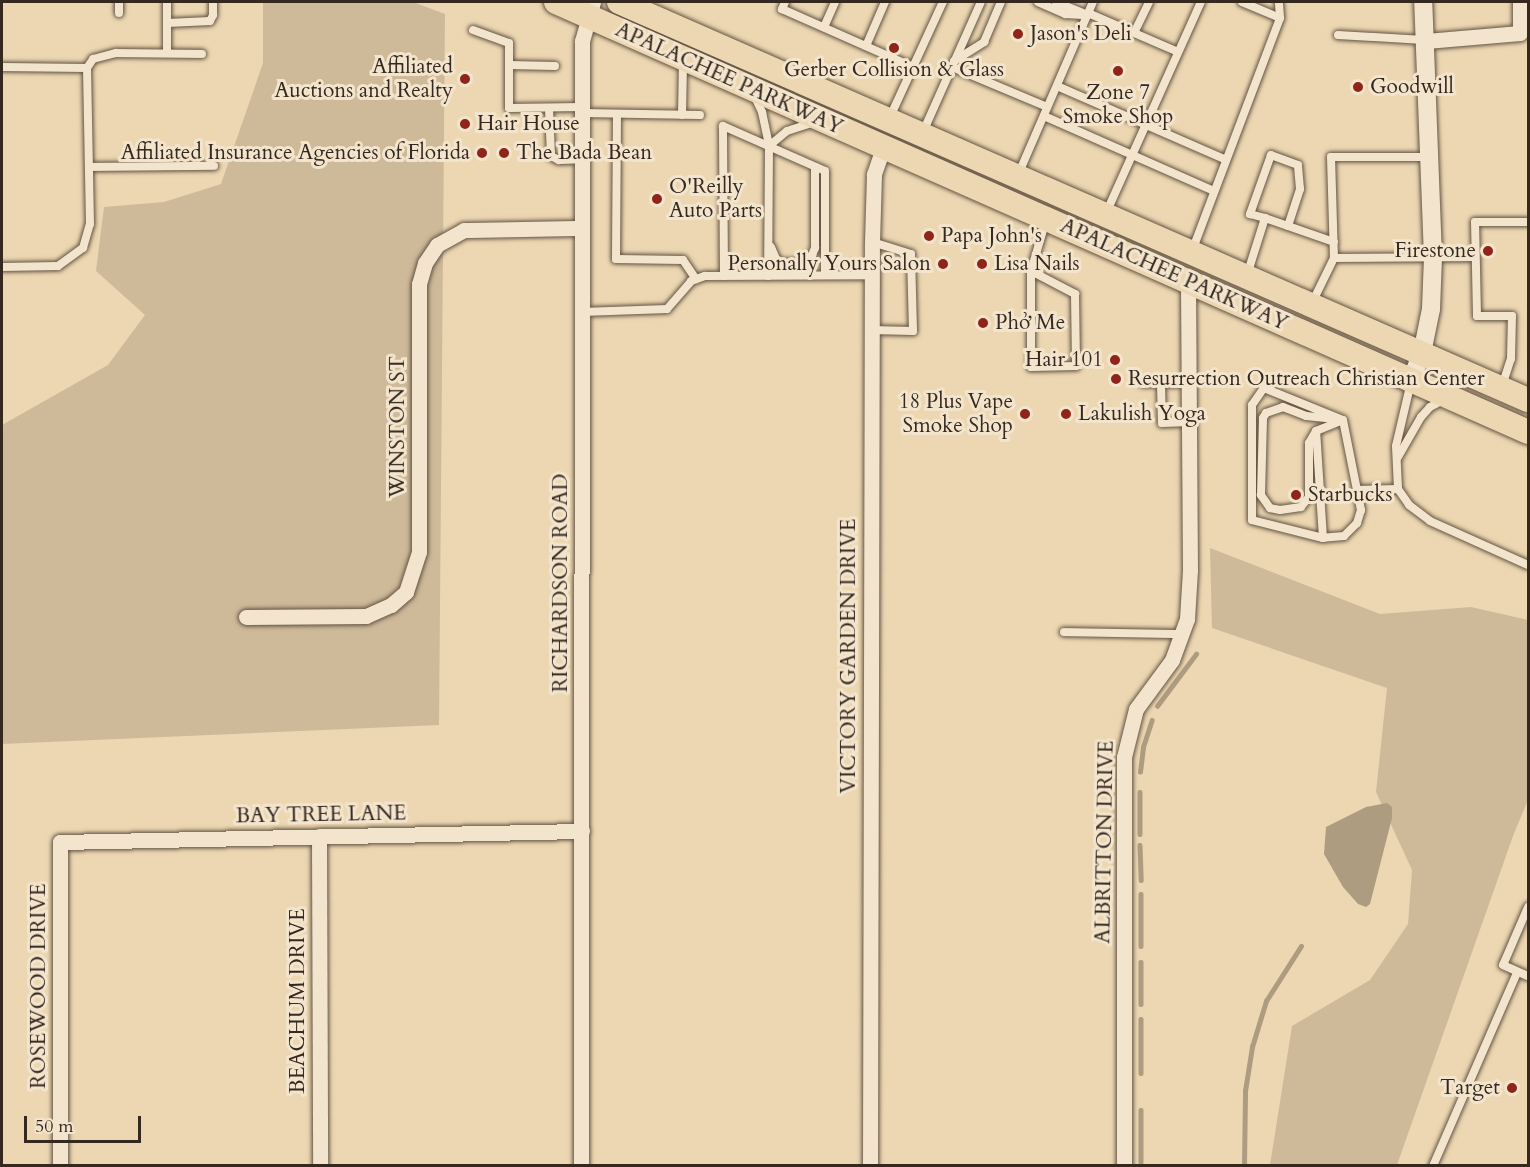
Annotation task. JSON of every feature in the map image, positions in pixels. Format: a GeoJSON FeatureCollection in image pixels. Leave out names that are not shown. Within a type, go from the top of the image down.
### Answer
{"type":"FeatureCollection","features":[{"type":"Feature","properties":{"kind":"main road","name":"APALACHEE PARKWAY"},"geometry":{"type":"LineString","coordinates":[[556,2],[591,9],[683,58],[1528,432]]}},
{"type":"Feature","properties":{"kind":"main road","name":"APALACHEE PARKWAY"},"geometry":{"type":"LineString","coordinates":[[619,2],[1528,400]]}},
{"type":"Feature","properties":{"kind":"main road"},"geometry":{"type":"LineString","coordinates":[[883,148],[898,137],[922,135]]}},
{"type":"Feature","properties":{"kind":"main road"},"geometry":{"type":"LineString","coordinates":[[1054,222],[1094,223],[1105,216],[1112,248]]}},
{"type":"Feature","properties":{"kind":"street"},"geometry":{"type":"LineString","coordinates":[[1411,380],[1422,353],[1431,309],[1433,257],[1423,2]]}},
{"type":"Feature","properties":{"kind":"street"},"geometry":{"type":"LineString","coordinates":[[1426,41],[1520,33],[1521,2]]}},
{"type":"Feature","properties":{"kind":"street","name":"RICHARDSON ROAD"},"geometry":{"type":"LineString","coordinates":[[581,1166],[582,41],[591,9]]}},
{"type":"Feature","properties":{"kind":"street","name":"VICTORY GARDEN DRIVE"},"geometry":{"type":"LineString","coordinates":[[870,1166],[872,242],[874,174],[883,148]]}},
{"type":"Feature","properties":{"kind":"street","name":"WINSTON ST"},"geometry":{"type":"LineString","coordinates":[[246,617],[366,616],[392,605],[406,592],[419,552],[419,284],[425,263],[437,245],[464,230],[582,228]]}},
{"type":"Feature","properties":{"kind":"street","name":"ALBRITTON DRIVE"},"geometry":{"type":"LineString","coordinates":[[1124,1166],[1124,756],[1136,708],[1172,660],[1187,619],[1189,588],[1188,282]]}},
{"type":"Feature","properties":{"kind":"street","name":"BAY TREE LANE"},"geometry":{"type":"LineString","coordinates":[[60,842],[582,831]]}},
{"type":"Feature","properties":{"kind":"street","name":"BEACHUM DRIVE"},"geometry":{"type":"LineString","coordinates":[[319,836],[320,1166]]}},
{"type":"Feature","properties":{"kind":"street","name":"ROSEWOOD DRIVE"},"geometry":{"type":"LineString","coordinates":[[60,842],[60,1166]]}},
{"type":"Feature","properties":{"kind":"lane"},"geometry":{"type":"LineString","coordinates":[[119,2],[119,13]]}},
{"type":"Feature","properties":{"kind":"lane"},"geometry":{"type":"LineString","coordinates":[[167,2],[167,53]]}},
{"type":"Feature","properties":{"kind":"lane"},"geometry":{"type":"LineString","coordinates":[[167,23],[204,24],[210,21],[213,15],[213,2]]}},
{"type":"Feature","properties":{"kind":"lane"},"geometry":{"type":"LineString","coordinates":[[785,2],[782,9],[913,67]]}},
{"type":"Feature","properties":{"kind":"lane"},"geometry":{"type":"LineString","coordinates":[[824,27],[835,2]]}},
{"type":"Feature","properties":{"kind":"lane"},"geometry":{"type":"LineString","coordinates":[[866,46],[885,2]]}},
{"type":"Feature","properties":{"kind":"lane"},"geometry":{"type":"LineString","coordinates":[[889,120],[943,2]]}},
{"type":"Feature","properties":{"kind":"lane"},"geometry":{"type":"LineString","coordinates":[[922,135],[981,2]]}},
{"type":"Feature","properties":{"kind":"lane"},"geometry":{"type":"LineString","coordinates":[[953,64],[984,42],[1001,2]]}},
{"type":"Feature","properties":{"kind":"lane"},"geometry":{"type":"LineString","coordinates":[[1038,2],[1065,14],[1088,14]]}},
{"type":"Feature","properties":{"kind":"lane"},"geometry":{"type":"LineString","coordinates":[[1056,2],[1178,52]]}},
{"type":"Feature","properties":{"kind":"lane"},"geometry":{"type":"LineString","coordinates":[[1018,177],[1093,2]]}},
{"type":"Feature","properties":{"kind":"lane"},"geometry":{"type":"LineString","coordinates":[[1134,33],[1149,2]]}},
{"type":"Feature","properties":{"kind":"lane"},"geometry":{"type":"LineString","coordinates":[[1105,216],[1201,2]]}},
{"type":"Feature","properties":{"kind":"lane"},"geometry":{"type":"LineString","coordinates":[[1242,2],[1280,18]]}},
{"type":"Feature","properties":{"kind":"lane"},"geometry":{"type":"LineString","coordinates":[[1191,252],[1280,18],[1279,2]]}},
{"type":"Feature","properties":{"kind":"lane"},"geometry":{"type":"LineString","coordinates":[[473,30],[509,43],[509,108],[549,108],[617,114],[700,115]]}},
{"type":"Feature","properties":{"kind":"lane"},"geometry":{"type":"LineString","coordinates":[[1338,35],[1426,41]]}},
{"type":"Feature","properties":{"kind":"lane"},"geometry":{"type":"LineString","coordinates":[[2,267],[58,266],[83,248],[90,224],[87,68],[93,59],[101,55],[116,53],[202,54]]}},
{"type":"Feature","properties":{"kind":"lane"},"geometry":{"type":"LineString","coordinates":[[682,115],[683,58]]}},
{"type":"Feature","properties":{"kind":"lane"},"geometry":{"type":"LineString","coordinates":[[509,64],[555,66]]}},
{"type":"Feature","properties":{"kind":"lane"},"geometry":{"type":"LineString","coordinates":[[953,64],[1047,107]]}},
{"type":"Feature","properties":{"kind":"lane"},"geometry":{"type":"LineString","coordinates":[[2,66],[87,68]]}},
{"type":"Feature","properties":{"kind":"lane"},"geometry":{"type":"LineString","coordinates":[[1057,86],[1226,159]]}},
{"type":"Feature","properties":{"kind":"lane"},"geometry":{"type":"LineString","coordinates":[[750,88],[762,112],[769,146],[768,276]]}},
{"type":"Feature","properties":{"kind":"lane"},"geometry":{"type":"LineString","coordinates":[[549,108],[551,156],[559,159],[582,159]]}},
{"type":"Feature","properties":{"kind":"lane"},"geometry":{"type":"LineString","coordinates":[[617,114],[616,259],[683,260],[696,279]]}},
{"type":"Feature","properties":{"kind":"lane"},"geometry":{"type":"LineString","coordinates":[[1044,116],[1215,191]]}},
{"type":"Feature","properties":{"kind":"lane"},"geometry":{"type":"LineString","coordinates":[[769,146],[787,131],[804,124],[824,121]]}},
{"type":"Feature","properties":{"kind":"lane"},"geometry":{"type":"LineString","coordinates":[[724,276],[723,126],[825,171],[825,275]]}},
{"type":"Feature","properties":{"kind":"lane"},"geometry":{"type":"LineString","coordinates":[[1288,226],[1299,189],[1298,165],[1271,155],[1251,213],[1265,218],[1288,226],[1334,242]]}},
{"type":"Feature","properties":{"kind":"lane"},"geometry":{"type":"LineString","coordinates":[[1311,305],[1334,258],[1331,158],[1430,157]]}},
{"type":"Feature","properties":{"kind":"lane"},"geometry":{"type":"LineString","coordinates":[[89,167],[214,166]]}},
{"type":"Feature","properties":{"kind":"lane"},"geometry":{"type":"LineString","coordinates":[[769,237],[777,261],[801,263],[812,255],[815,248],[815,166]]}},
{"type":"Feature","properties":{"kind":"lane"},"geometry":{"type":"LineString","coordinates":[[1246,276],[1265,218]]}},
{"type":"Feature","properties":{"kind":"lane"},"geometry":{"type":"LineString","coordinates":[[1031,271],[1075,294],[1076,366],[1031,367],[1031,271],[1054,222]]}},
{"type":"Feature","properties":{"kind":"lane"},"geometry":{"type":"LineString","coordinates":[[1501,388],[1511,359],[1512,316],[1477,315],[1475,222],[1528,222]]}},
{"type":"Feature","properties":{"kind":"lane"},"geometry":{"type":"LineString","coordinates":[[871,330],[913,331],[911,254],[872,242]]}},
{"type":"Feature","properties":{"kind":"lane"},"geometry":{"type":"LineString","coordinates":[[1334,258],[1475,257]]}},
{"type":"Feature","properties":{"kind":"lane"},"geometry":{"type":"LineString","coordinates":[[582,312],[667,309],[696,279],[705,276],[872,275]]}},
{"type":"Feature","properties":{"kind":"lane"},"geometry":{"type":"LineString","coordinates":[[1411,380],[1396,446],[1398,489],[1418,514],[1528,565]]}},
{"type":"Feature","properties":{"kind":"lane"},"geometry":{"type":"LineString","coordinates":[[1143,383],[1188,383]]}},
{"type":"Feature","properties":{"kind":"lane"},"geometry":{"type":"LineString","coordinates":[[1161,383],[1162,423],[1189,422]]}},
{"type":"Feature","properties":{"kind":"lane"},"geometry":{"type":"LineString","coordinates":[[1264,388],[1343,420],[1361,510],[1357,523],[1344,536],[1323,538],[1252,520],[1252,405],[1264,388]]}},
{"type":"Feature","properties":{"kind":"lane"},"geometry":{"type":"LineString","coordinates":[[1397,459],[1420,417],[1430,407],[1449,397]]}},
{"type":"Feature","properties":{"kind":"lane"},"geometry":{"type":"LineString","coordinates":[[1283,407],[1306,416],[1343,420],[1316,431],[1309,443],[1308,497],[1301,507],[1280,510],[1270,508],[1261,495],[1261,426],[1266,413],[1283,407]]}},
{"type":"Feature","properties":{"kind":"lane"},"geometry":{"type":"LineString","coordinates":[[1316,431],[1323,538]]}},
{"type":"Feature","properties":{"kind":"lane"},"geometry":{"type":"LineString","coordinates":[[1357,490],[1398,489]]}},
{"type":"Feature","properties":{"kind":"lane"},"geometry":{"type":"LineString","coordinates":[[1064,632],[1183,634]]}},
{"type":"Feature","properties":{"kind":"lane"},"geometry":{"type":"LineString","coordinates":[[1528,907],[1503,965],[1528,976]]}},
{"type":"Feature","properties":{"kind":"lane"},"geometry":{"type":"LineString","coordinates":[[1433,1166],[1517,973]]}},
{"type":"Feature","properties":{"kind":"shaded area"},"geometry":{"type":"Polygon","coordinates":[[[263,2],[413,2],[445,14],[439,725],[2,744],[2,425],[108,365],[145,315],[96,271],[104,207],[164,202],[221,184],[263,63],[263,2]]]}},
{"type":"Feature","properties":{"kind":"shaded area"},"geometry":{"type":"Polygon","coordinates":[[[1210,548],[1380,614],[1471,607],[1528,620],[1528,800],[1513,836],[1397,1165],[1270,1165],[1292,1026],[1370,980],[1408,924],[1412,870],[1376,792],[1387,688],[1212,628],[1210,548]]]}},
{"type":"Feature","properties":{"kind":"shaded area"},"geometry":{"type":"Polygon","coordinates":[[[1387,803],[1392,807],[1392,818],[1370,904],[1366,907],[1358,904],[1343,887],[1324,854],[1326,827],[1366,807],[1387,803]]]}},
{"type":"Feature","properties":{"kind":"waterway"},"geometry":{"type":"LineString","coordinates":[[1157,706],[1196,654]]}},
{"type":"Feature","properties":{"kind":"waterway"},"geometry":{"type":"LineString","coordinates":[[1140,772],[1143,747],[1152,720]]}},
{"type":"Feature","properties":{"kind":"waterway"},"geometry":{"type":"LineString","coordinates":[[1140,792],[1140,834]]}},
{"type":"Feature","properties":{"kind":"waterway"},"geometry":{"type":"LineString","coordinates":[[1140,845],[1141,880]]}},
{"type":"Feature","properties":{"kind":"waterway"},"geometry":{"type":"LineString","coordinates":[[1141,894],[1141,946]]}},
{"type":"Feature","properties":{"kind":"waterway"},"geometry":{"type":"LineString","coordinates":[[1244,1166],[1245,1091],[1252,1047],[1266,1001],[1301,946]]}},
{"type":"Feature","properties":{"kind":"waterway"},"geometry":{"type":"LineString","coordinates":[[1141,962],[1141,1004]]}},
{"type":"Feature","properties":{"kind":"waterway"},"geometry":{"type":"LineString","coordinates":[[1141,1019],[1141,1073]]}},
{"type":"Feature","properties":{"kind":"waterway"},"geometry":{"type":"LineString","coordinates":[[1141,1110],[1141,1162]]}},
{"type":"Feature","properties":{"kind":"place","name":"Jason's Deli"},"geometry":{"type":"Point","coordinates":[1018,34]}},
{"type":"Feature","properties":{"kind":"place","name":"Gerber Collision & Glass"},"geometry":{"type":"Point","coordinates":[894,48]}},
{"type":"Feature","properties":{"kind":"place","name":"Zone 7 Smoke Shop"},"geometry":{"type":"Point","coordinates":[1118,71]}},
{"type":"Feature","properties":{"kind":"place","name":"Affiliated Auctions and Realty"},"geometry":{"type":"Point","coordinates":[465,79]}},
{"type":"Feature","properties":{"kind":"place","name":"Goodwill"},"geometry":{"type":"Point","coordinates":[1358,87]}},
{"type":"Feature","properties":{"kind":"place","name":"Hair House"},"geometry":{"type":"Point","coordinates":[465,124]}},
{"type":"Feature","properties":{"kind":"place","name":"Affiliated Insurance Agencies of Florida"},"geometry":{"type":"Point","coordinates":[482,153]}},
{"type":"Feature","properties":{"kind":"place","name":"The Bada Bean"},"geometry":{"type":"Point","coordinates":[504,153]}},
{"type":"Feature","properties":{"kind":"place","name":"O'Reilly Auto Parts"},"geometry":{"type":"Point","coordinates":[657,199]}},
{"type":"Feature","properties":{"kind":"place","name":"Papa John's"},"geometry":{"type":"Point","coordinates":[929,236]}},
{"type":"Feature","properties":{"kind":"place","name":"Firestone"},"geometry":{"type":"Point","coordinates":[1488,251]}},
{"type":"Feature","properties":{"kind":"place","name":"Personally Yours Salon"},"geometry":{"type":"Point","coordinates":[943,264]}},
{"type":"Feature","properties":{"kind":"place","name":"Lisa Nails"},"geometry":{"type":"Point","coordinates":[982,264]}},
{"type":"Feature","properties":{"kind":"place","name":"Phở Me"},"geometry":{"type":"Point","coordinates":[983,323]}},
{"type":"Feature","properties":{"kind":"place","name":"Hair 101"},"geometry":{"type":"Point","coordinates":[1115,360]}},
{"type":"Feature","properties":{"kind":"place","name":"Resurrection Outreach Christian Center"},"geometry":{"type":"Point","coordinates":[1116,379]}},
{"type":"Feature","properties":{"kind":"place","name":"18 Plus Vape Smoke Shop"},"geometry":{"type":"Point","coordinates":[1025,414]}},
{"type":"Feature","properties":{"kind":"place","name":"Lakulish Yoga"},"geometry":{"type":"Point","coordinates":[1066,414]}},
{"type":"Feature","properties":{"kind":"place","name":"Starbucks"},"geometry":{"type":"Point","coordinates":[1296,495]}},
{"type":"Feature","properties":{"kind":"place","name":"Target"},"geometry":{"type":"Point","coordinates":[1512,1088]}}]}
